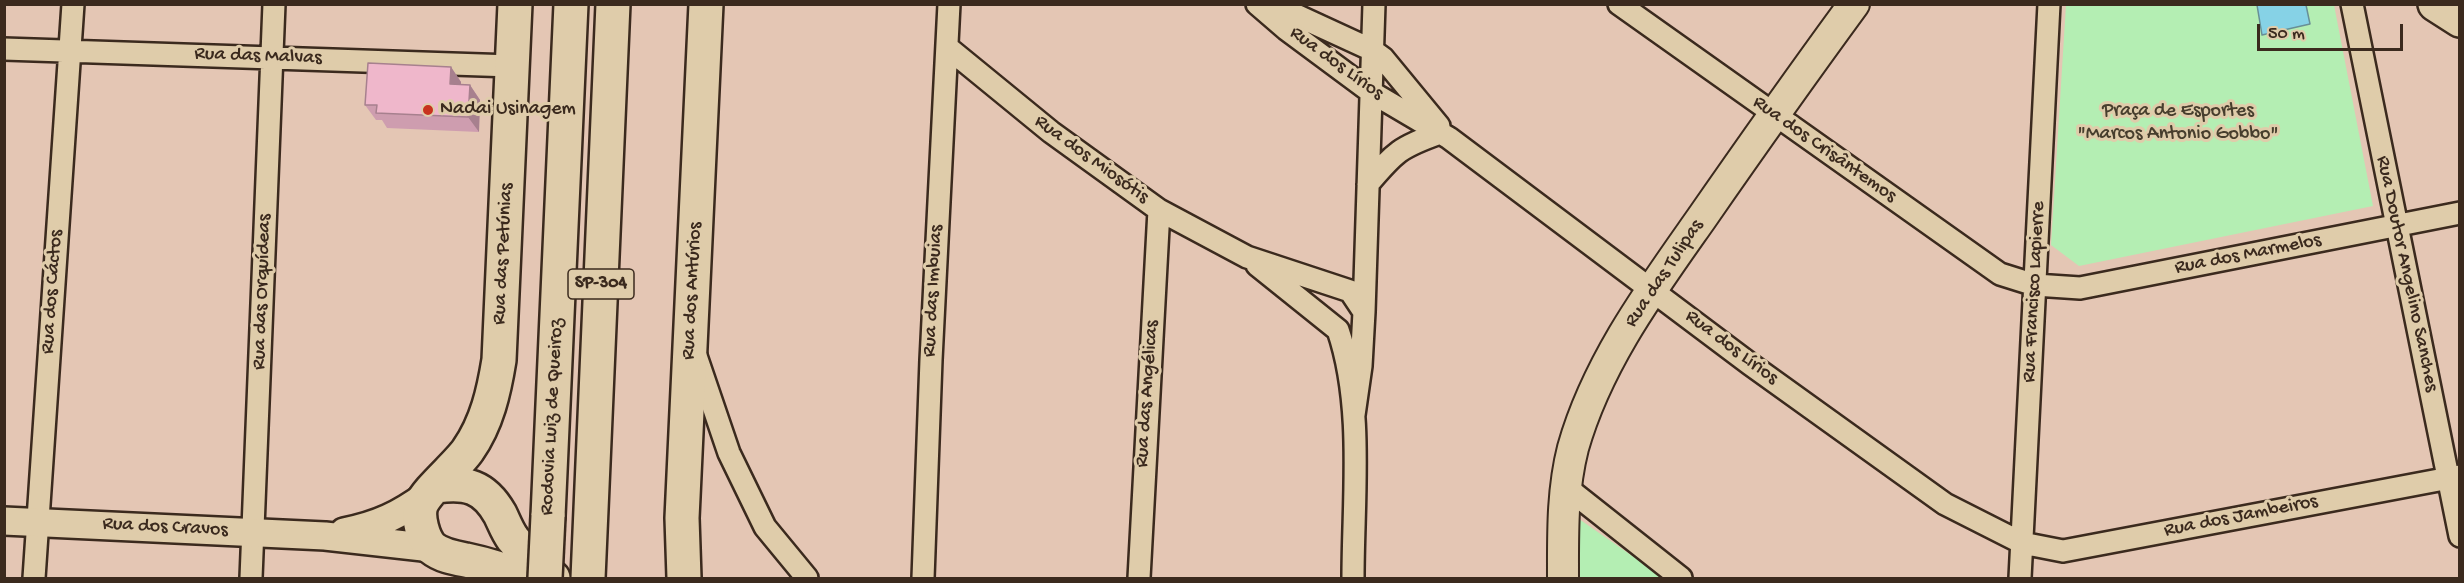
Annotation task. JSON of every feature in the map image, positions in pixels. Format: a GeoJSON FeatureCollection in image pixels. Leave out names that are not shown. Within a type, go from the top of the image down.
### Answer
{"type":"FeatureCollection","features":[{"type":"Feature","properties":{"kind":"main road","name":"Rua das Petúnias"},"geometry":{"type":"LineString","coordinates":[[432,490],[468,450],[482,425],[494,394],[499,360],[515,4]]}},
{"type":"Feature","properties":{"kind":"main road","name":"Rodovia Luiz de Queiroz"},"geometry":{"type":"LineString","coordinates":[[545,579],[571,4]]}},
{"type":"Feature","properties":{"kind":"main road","name":"Rodovia Luiz de Queiroz"},"geometry":{"type":"LineString","coordinates":[[588,571],[613,4]]}},
{"type":"Feature","properties":{"kind":"main road","name":"Rua dos Antúrios"},"geometry":{"type":"LineString","coordinates":[[684,579],[682,518],[706,4]]}},
{"type":"Feature","properties":{"kind":"main road","name":"Rua das Tulipas"},"geometry":{"type":"LineString","coordinates":[[1563,579],[1562,509],[1573,449],[1591,395],[1652,289],[1854,4]]}},
{"type":"Feature","properties":{"kind":"main road"},"geometry":{"type":"LineString","coordinates":[[2435,4],[2460,20]]}},
{"type":"Feature","properties":{"kind":"main road"},"geometry":{"type":"LineString","coordinates":[[451,579],[423,531],[419,513],[432,490],[459,483],[487,496],[511,536],[526,555],[553,579]]}},
{"type":"Feature","properties":{"kind":"main road"},"geometry":{"type":"LineString","coordinates":[[432,548],[452,558],[466,560],[523,579]]}},
{"type":"Feature","properties":{"kind":"street","name":"Rua dos Cáctos"},"geometry":{"type":"LineString","coordinates":[[34,579],[73,4]]}},
{"type":"Feature","properties":{"kind":"street","name":"Rua das Orquídeas"},"geometry":{"type":"LineString","coordinates":[[251,579],[274,4]]}},
{"type":"Feature","properties":{"kind":"street","name":"Rua das Imbuias"},"geometry":{"type":"LineString","coordinates":[[923,579],[931,360],[949,4]]}},
{"type":"Feature","properties":{"kind":"street","name":"Rua dos Lírios"},"geometry":{"type":"LineString","coordinates":[[1257,4],[1286,29],[1371,92],[1444,135],[1848,436],[1936,497],[2022,543]]}},
{"type":"Feature","properties":{"kind":"street","name":"Rua dos Lírios"},"geometry":{"type":"LineString","coordinates":[[1272,4],[1372,50],[1383,58],[1444,135]]}},
{"type":"Feature","properties":{"kind":"street"},"geometry":{"type":"LineString","coordinates":[[1354,416],[1361,366],[1364,312],[1374,4]]}},
{"type":"Feature","properties":{"kind":"street","name":"Rua dos Crisântemos"},"geometry":{"type":"LineString","coordinates":[[1619,4],[2000,274],[2035,285]]}},
{"type":"Feature","properties":{"kind":"street","name":"Rua Francisco Lapierre"},"geometry":{"type":"LineString","coordinates":[[2020,579],[2049,4]]}},
{"type":"Feature","properties":{"kind":"street","name":"Rua Doutor Angelino Sanches"},"geometry":{"type":"LineString","coordinates":[[2354,7],[2396,226],[2454,476],[2460,536]]}},
{"type":"Feature","properties":{"kind":"street","name":"Rua dos Miosótis"},"geometry":{"type":"LineString","coordinates":[[947,47],[1042,125],[1159,210],[1247,257],[1350,291],[1364,312]]}},
{"type":"Feature","properties":{"kind":"street","name":"Rua das Malvas"},"geometry":{"type":"LineString","coordinates":[[4,49],[512,66]]}},
{"type":"Feature","properties":{"kind":"street"},"geometry":{"type":"LineString","coordinates":[[1368,184],[1393,155],[1409,144],[1444,135]]}},
{"type":"Feature","properties":{"kind":"street","name":"Rua das Angélicas"},"geometry":{"type":"LineString","coordinates":[[1139,579],[1159,210]]}},
{"type":"Feature","properties":{"kind":"street","name":"Rua dos Marmelos"},"geometry":{"type":"LineString","coordinates":[[2035,285],[2080,288],[2460,213]]}},
{"type":"Feature","properties":{"kind":"street","name":"Rua dos Miosótis"},"geometry":{"type":"LineString","coordinates":[[1247,257],[1338,330]]}},
{"type":"Feature","properties":{"kind":"street"},"geometry":{"type":"LineString","coordinates":[[1353,579],[1354,416],[1347,354],[1338,330],[1364,312]]}},
{"type":"Feature","properties":{"kind":"street"},"geometry":{"type":"LineString","coordinates":[[691,342],[729,453],[765,527],[807,579]]}},
{"type":"Feature","properties":{"kind":"street","name":"Rua dos Jambeiros"},"geometry":{"type":"LineString","coordinates":[[2022,543],[2062,551],[2454,476]]}},
{"type":"Feature","properties":{"kind":"street"},"geometry":{"type":"LineString","coordinates":[[1566,487],[1681,579]]}},
{"type":"Feature","properties":{"kind":"street","name":"Rua dos Cravos"},"geometry":{"type":"LineString","coordinates":[[325,536],[361,529],[397,516],[432,490]]}},
{"type":"Feature","properties":{"kind":"street","name":"Rua dos Cravos"},"geometry":{"type":"LineString","coordinates":[[4,521],[325,536],[432,548]]}},
{"type":"Feature","properties":{"kind":"green space","name":"Praça de Esportes \"Marcos Antonio Gobbo\""},"geometry":{"type":"Polygon","coordinates":[[[2066,5],[2334,5],[2373,206],[2079,266],[2051,245],[2066,5]]]}},
{"type":"Feature","properties":{"kind":"green space"},"geometry":{"type":"Polygon","coordinates":[[[1579,519],[1664,578],[1573,578],[1579,519]]]}},
{"type":"Feature","properties":{"kind":"water"},"geometry":{"type":"Polygon","coordinates":[[[2257,5],[2306,5],[2310,24],[2262,35],[2257,5]]]}},
{"type":"Feature","properties":{"kind":"building","name":"Nadai Usinagem"},"geometry":{"type":"Polygon","coordinates":[[[368,63],[451,67],[450,84],[470,85],[468,117],[376,113],[377,105],[365,105],[368,63]]]}},
{"type":"Feature","properties":{"kind":"place","name":"Nadai Usinagem"},"geometry":{"type":"Point","coordinates":[428,110]}}]}
